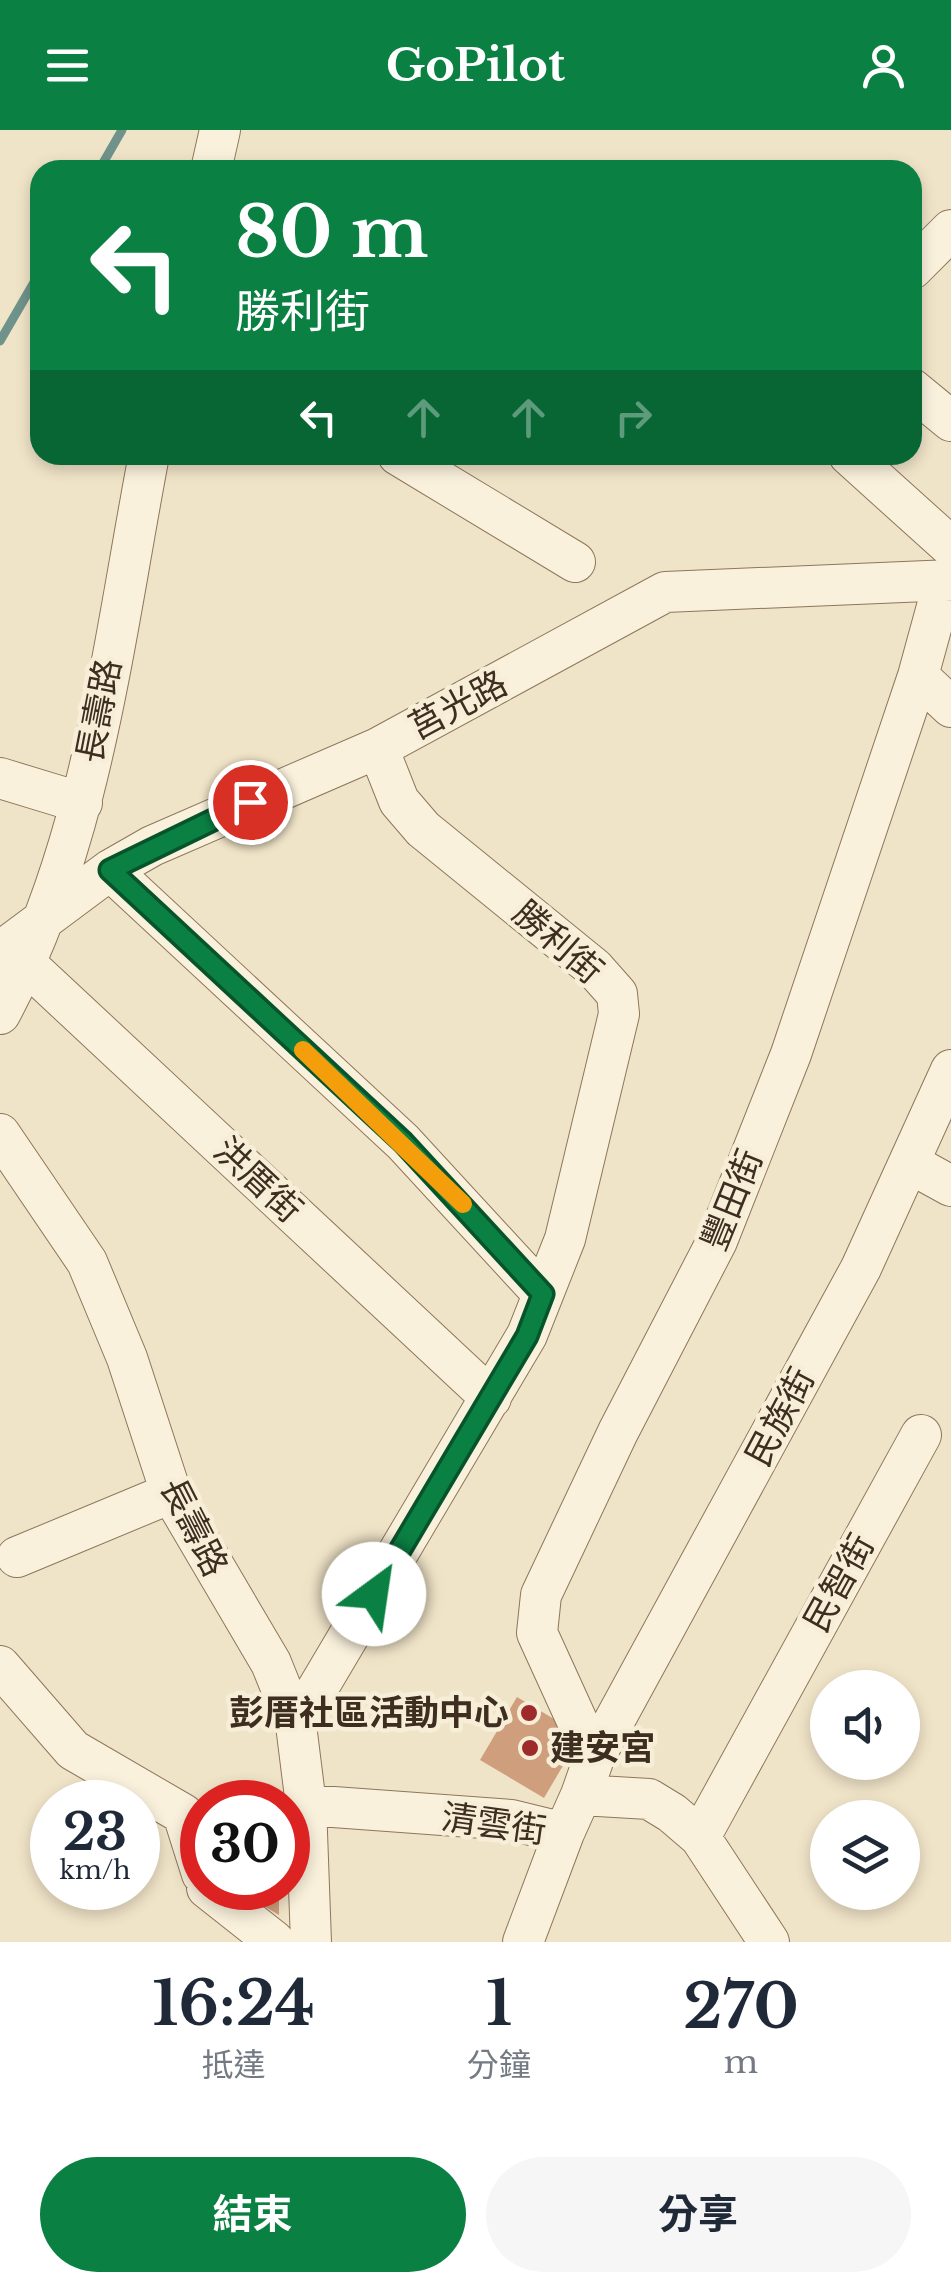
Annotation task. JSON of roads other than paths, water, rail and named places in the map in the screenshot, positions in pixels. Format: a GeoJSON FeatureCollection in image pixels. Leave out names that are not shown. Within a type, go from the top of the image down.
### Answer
{"type":"FeatureCollection","features":[{"type":"Feature","properties":{"kind":"street"},"geometry":{"type":"LineString","coordinates":[[213,160],[220,130]]}},
{"type":"Feature","properties":{"kind":"street"},"geometry":{"type":"LineString","coordinates":[[922,259],[951,230]]}},
{"type":"Feature","properties":{"kind":"street"},"geometry":{"type":"LineString","coordinates":[[922,397],[951,422]]}},
{"type":"Feature","properties":{"kind":"street","name":"長壽路"},"geometry":{"type":"LineString","coordinates":[[0,1014],[12,957],[42,922],[82,803],[147,465]]}},
{"type":"Feature","properties":{"kind":"street"},"geometry":{"type":"LineString","coordinates":[[415,465],[575,562]]}},
{"type":"Feature","properties":{"kind":"street"},"geometry":{"type":"LineString","coordinates":[[857,465],[949,569]]}},
{"type":"Feature","properties":{"kind":"street","name":"豐田街"},"geometry":{"type":"LineString","coordinates":[[594,1758],[538,1633],[541,1594],[618,1432],[717,1242],[790,1054],[918,676],[949,569]]}},
{"type":"Feature","properties":{"kind":"street","name":"莒光路"},"geometry":{"type":"LineString","coordinates":[[42,922],[110,870],[186,830],[378,748],[665,592],[949,569]]}},
{"type":"Feature","properties":{"kind":"street"},"geometry":{"type":"LineString","coordinates":[[918,676],[951,707]]}},
{"type":"Feature","properties":{"kind":"street","name":"勝利街"},"geometry":{"type":"LineString","coordinates":[[296,1724],[527,1336],[565,1239],[619,1014],[617,994],[594,968],[423,830],[399,801],[378,748]]}},
{"type":"Feature","properties":{"kind":"street"},"geometry":{"type":"LineString","coordinates":[[0,778],[82,803]]}},
{"type":"Feature","properties":{"kind":"street"},"geometry":{"type":"LineString","coordinates":[[110,870],[403,1142],[543,1294]]}},
{"type":"Feature","properties":{"kind":"street","name":"洪厝街"},"geometry":{"type":"LineString","coordinates":[[12,957],[491,1398]]}},
{"type":"Feature","properties":{"kind":"street","name":"民族街"},"geometry":{"type":"LineString","coordinates":[[594,1758],[861,1268],[912,1164],[951,1070]]}},
{"type":"Feature","properties":{"kind":"street","name":"長壽路"},"geometry":{"type":"LineString","coordinates":[[0,1134],[87,1262],[127,1358],[171,1493],[271,1663],[296,1724],[303,1780]]}},
{"type":"Feature","properties":{"kind":"street"},"geometry":{"type":"LineString","coordinates":[[912,1164],[951,1186]]}},
{"type":"Feature","properties":{"kind":"street","name":"民智街"},"geometry":{"type":"LineString","coordinates":[[700,1837],[921,1435]]}},
{"type":"Feature","properties":{"kind":"street"},"geometry":{"type":"LineString","coordinates":[[18,1557],[171,1493]]}},
{"type":"Feature","properties":{"kind":"street"},"geometry":{"type":"LineString","coordinates":[[0,1666],[73,1750],[180,1812]]}},
{"type":"Feature","properties":{"kind":"street"},"geometry":{"type":"LineString","coordinates":[[580,1796],[594,1758]]}},
{"type":"Feature","properties":{"kind":"street","name":"清雲街"},"geometry":{"type":"LineString","coordinates":[[310,1805],[511,1820],[564,1834],[580,1796],[649,1798],[700,1837],[768,1942]]}},
{"type":"Feature","properties":{"kind":"street"},"geometry":{"type":"LineString","coordinates":[[524,1942],[564,1834]]}},
{"type":"Feature","properties":{"kind":"street"},"geometry":{"type":"LineString","coordinates":[[234,1910],[273,1941],[311,1942]]}},
{"type":"Feature","properties":{"kind":"street","name":"長壽路"},"geometry":{"type":"LineString","coordinates":[[310,1910],[311,1942]]}},
{"type":"Feature","properties":{"kind":"waterway"},"geometry":{"type":"LineString","coordinates":[[105,160],[122,130]]}},
{"type":"Feature","properties":{"kind":"waterway"},"geometry":{"type":"LineString","coordinates":[[0,341],[30,289]]}},
{"type":"Feature","properties":{"kind":"place","name":"彭厝社區活動中心"},"geometry":{"type":"Point","coordinates":[529,1713]}},
{"type":"Feature","properties":{"kind":"place","name":"建安宮"},"geometry":{"type":"Point","coordinates":[530,1748]}}]}
